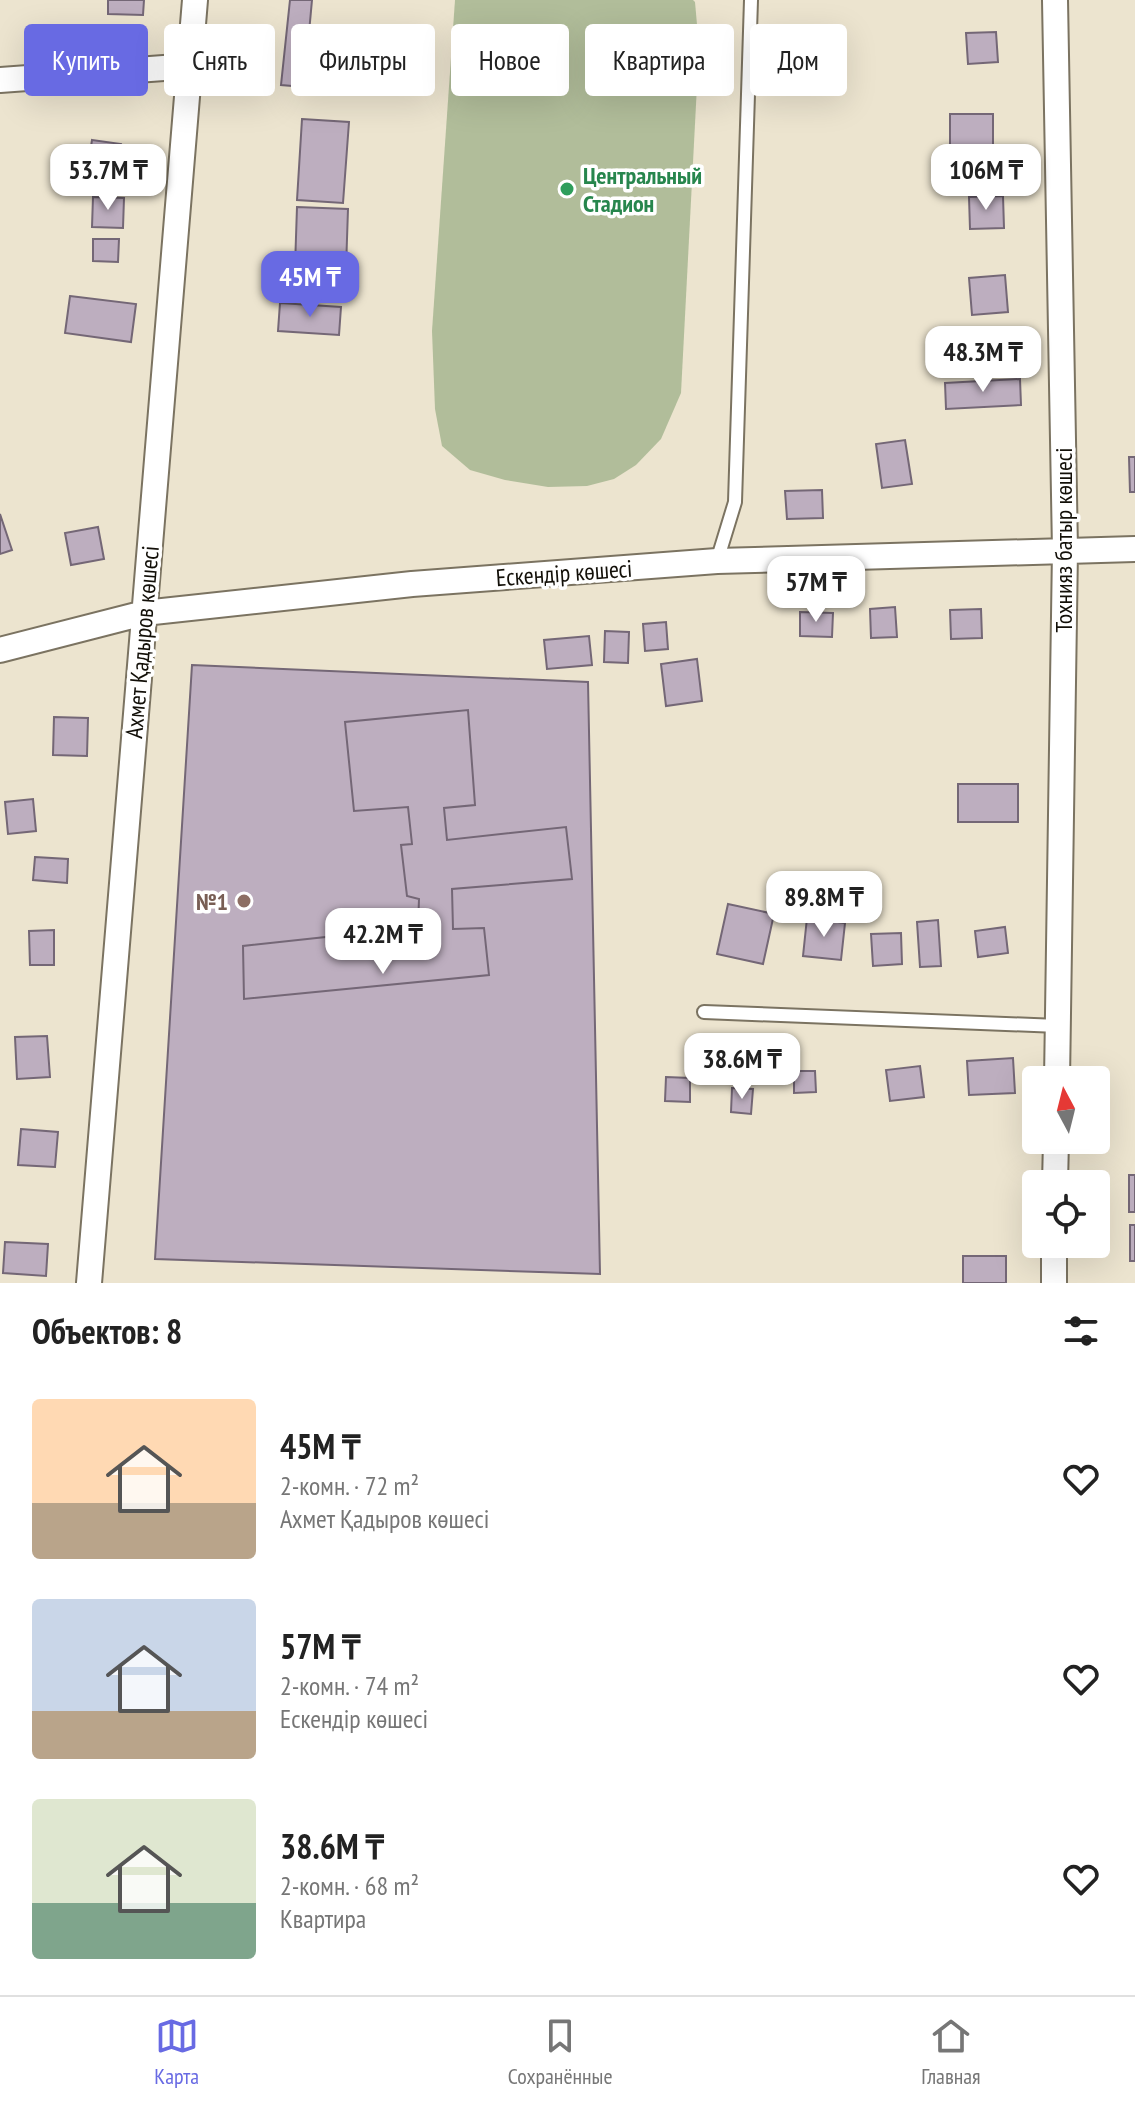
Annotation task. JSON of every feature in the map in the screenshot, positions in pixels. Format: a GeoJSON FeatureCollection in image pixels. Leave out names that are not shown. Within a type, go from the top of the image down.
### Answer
{"type":"FeatureCollection","features":[{"type":"Feature","properties":{"kind":"street","name":"Ахмет Қадыров көшесі"},"geometry":{"type":"LineString","coordinates":[[194,24],[195,0]]}},
{"type":"Feature","properties":{"kind":"street","name":"Тохнияз батыр көшесі"},"geometry":{"type":"LineString","coordinates":[[1055,0],[1065,550],[1057,1066]]}},
{"type":"Feature","properties":{"kind":"street"},"geometry":{"type":"LineString","coordinates":[[0,80],[164,68]]}},
{"type":"Feature","properties":{"kind":"street","name":"Ахмет Қадыров көшесі"},"geometry":{"type":"LineString","coordinates":[[89,1283],[188,96]]}},
{"type":"Feature","properties":{"kind":"street","name":"Ескендір көшесі"},"geometry":{"type":"LineString","coordinates":[[0,650],[144,613],[412,584],[717,561],[1135,549]]}},
{"type":"Feature","properties":{"kind":"street"},"geometry":{"type":"LineString","coordinates":[[1054,1258],[1054,1283]]}},
{"type":"Feature","properties":{"kind":"lane"},"geometry":{"type":"LineString","coordinates":[[717,561],[735,502],[751,0]]}},
{"type":"Feature","properties":{"kind":"lane"},"geometry":{"type":"LineString","coordinates":[[704,1012],[1058,1026]]}},
{"type":"Feature","properties":{"kind":"green space","name":"Центральный Стадион"},"geometry":{"type":"Polygon","coordinates":[[[455,0],[695,2],[697,24],[585,24],[585,96],[696,96],[681,393],[661,439],[636,465],[614,479],[587,486],[548,487],[505,480],[470,470],[442,446],[435,409],[432,331],[451,58],[451,96],[569,96],[569,24],[453,24],[455,0]]]}},
{"type":"Feature","properties":{"kind":"building"},"geometry":{"type":"Polygon","coordinates":[[[108,0],[144,0],[143,15],[108,14],[108,0]]]}},
{"type":"Feature","properties":{"kind":"building"},"geometry":{"type":"Polygon","coordinates":[[[290,0],[312,0],[310,24],[291,24],[291,86],[281,85],[290,0]]]}},
{"type":"Feature","properties":{"kind":"building"},"geometry":{"type":"Polygon","coordinates":[[[996,32],[998,62],[968,64],[966,33],[996,32]]]}},
{"type":"Feature","properties":{"kind":"building"},"geometry":{"type":"Polygon","coordinates":[[[950,114],[993,114],[993,149],[950,148],[950,114]]]}},
{"type":"Feature","properties":{"kind":"building"},"geometry":{"type":"Polygon","coordinates":[[[302,119],[349,122],[343,203],[297,200],[302,119]]]}},
{"type":"Feature","properties":{"kind":"building"},"geometry":{"type":"Polygon","coordinates":[[[92,140],[121,144],[116,183],[86,179],[92,140]]]}},
{"type":"Feature","properties":{"kind":"building"},"geometry":{"type":"Polygon","coordinates":[[[1003,196],[1004,228],[970,229],[969,197],[1003,196]]]}},
{"type":"Feature","properties":{"kind":"building"},"geometry":{"type":"Polygon","coordinates":[[[93,197],[124,198],[123,228],[92,227],[93,197]]]}},
{"type":"Feature","properties":{"kind":"building"},"geometry":{"type":"Polygon","coordinates":[[[297,207],[348,209],[345,299],[294,297],[297,207]]]}},
{"type":"Feature","properties":{"kind":"building"},"geometry":{"type":"Polygon","coordinates":[[[93,239],[119,239],[118,262],[93,261],[93,239]]]}},
{"type":"Feature","properties":{"kind":"building"},"geometry":{"type":"Polygon","coordinates":[[[1005,275],[1008,312],[972,315],[969,278],[1005,275]]]}},
{"type":"Feature","properties":{"kind":"building"},"geometry":{"type":"Polygon","coordinates":[[[70,296],[136,304],[131,342],[65,333],[70,296]]]}},
{"type":"Feature","properties":{"kind":"building"},"geometry":{"type":"Polygon","coordinates":[[[280,303],[341,307],[339,335],[278,331],[280,303]]]}},
{"type":"Feature","properties":{"kind":"building"},"geometry":{"type":"Polygon","coordinates":[[[1020,379],[1021,405],[946,409],[945,383],[1020,379]]]}},
{"type":"Feature","properties":{"kind":"building"},"geometry":{"type":"Polygon","coordinates":[[[905,440],[912,484],[882,488],[876,444],[905,440]]]}},
{"type":"Feature","properties":{"kind":"building"},"geometry":{"type":"Polygon","coordinates":[[[1129,457],[1135,457],[1135,492],[1130,492],[1129,457]]]}},
{"type":"Feature","properties":{"kind":"building"},"geometry":{"type":"Polygon","coordinates":[[[822,490],[823,518],[787,519],[785,491],[822,490]]]}},
{"type":"Feature","properties":{"kind":"building"},"geometry":{"type":"Polygon","coordinates":[[[0,514],[12,550],[0,554],[0,514]]]}},
{"type":"Feature","properties":{"kind":"building"},"geometry":{"type":"Polygon","coordinates":[[[98,527],[104,559],[71,565],[65,533],[98,527]]]}},
{"type":"Feature","properties":{"kind":"building"},"geometry":{"type":"Polygon","coordinates":[[[895,607],[897,637],[871,638],[870,609],[895,607]]]}},
{"type":"Feature","properties":{"kind":"building"},"geometry":{"type":"Polygon","coordinates":[[[981,609],[982,638],[951,639],[950,610],[981,609]]]}},
{"type":"Feature","properties":{"kind":"building"},"geometry":{"type":"Polygon","coordinates":[[[800,612],[833,613],[832,637],[800,636],[800,612]]]}},
{"type":"Feature","properties":{"kind":"building"},"geometry":{"type":"Polygon","coordinates":[[[666,622],[668,649],[645,651],[643,624],[666,622]]]}},
{"type":"Feature","properties":{"kind":"building"},"geometry":{"type":"Polygon","coordinates":[[[605,631],[629,632],[628,663],[604,662],[605,631]]]}},
{"type":"Feature","properties":{"kind":"building"},"geometry":{"type":"Polygon","coordinates":[[[589,636],[592,665],[547,669],[544,640],[589,636]]]}},
{"type":"Feature","properties":{"kind":"building"},"geometry":{"type":"Polygon","coordinates":[[[697,659],[702,701],[666,706],[661,664],[697,659]]]}},
{"type":"Feature","properties":{"kind":"building"},"geometry":{"type":"Polygon","coordinates":[[[192,665],[588,682],[600,1274],[155,1259],[192,665]]]}},
{"type":"Feature","properties":{"kind":"building"},"geometry":{"type":"Polygon","coordinates":[[[468,710],[475,805],[444,808],[447,840],[566,827],[572,879],[452,889],[453,929],[484,928],[489,975],[244,999],[243,946],[418,927],[419,899],[407,896],[401,845],[412,844],[408,807],[354,811],[345,722],[468,710]]]}},
{"type":"Feature","properties":{"kind":"building"},"geometry":{"type":"Polygon","coordinates":[[[54,717],[88,718],[87,756],[53,755],[54,717]]]}},
{"type":"Feature","properties":{"kind":"building"},"geometry":{"type":"Polygon","coordinates":[[[958,784],[1018,784],[1018,822],[958,822],[958,784]]]}},
{"type":"Feature","properties":{"kind":"building"},"geometry":{"type":"Polygon","coordinates":[[[33,799],[36,831],[8,834],[5,802],[33,799]]]}},
{"type":"Feature","properties":{"kind":"building"},"geometry":{"type":"Polygon","coordinates":[[[35,857],[68,859],[67,883],[33,880],[35,857]]]}},
{"type":"Feature","properties":{"kind":"building"},"geometry":{"type":"Polygon","coordinates":[[[728,904],[774,914],[763,964],[717,954],[728,904]]]}},
{"type":"Feature","properties":{"kind":"building"},"geometry":{"type":"Polygon","coordinates":[[[807,918],[845,923],[841,960],[803,956],[807,918]]]}},
{"type":"Feature","properties":{"kind":"building"},"geometry":{"type":"Polygon","coordinates":[[[938,920],[941,966],[920,967],[917,922],[938,920]]]}},
{"type":"Feature","properties":{"kind":"building"},"geometry":{"type":"Polygon","coordinates":[[[1005,927],[1008,953],[978,957],[975,931],[1005,927]]]}},
{"type":"Feature","properties":{"kind":"building"},"geometry":{"type":"Polygon","coordinates":[[[54,930],[54,965],[30,965],[29,931],[54,930]]]}},
{"type":"Feature","properties":{"kind":"building"},"geometry":{"type":"Polygon","coordinates":[[[901,933],[902,964],[873,966],[871,934],[901,933]]]}},
{"type":"Feature","properties":{"kind":"building"},"geometry":{"type":"Polygon","coordinates":[[[47,1036],[50,1077],[17,1079],[15,1037],[47,1036]]]}},
{"type":"Feature","properties":{"kind":"building"},"geometry":{"type":"Polygon","coordinates":[[[1013,1058],[1015,1093],[969,1095],[967,1061],[1013,1058]]]}},
{"type":"Feature","properties":{"kind":"building"},"geometry":{"type":"Polygon","coordinates":[[[920,1066],[924,1097],[890,1101],[886,1070],[920,1066]]]}},
{"type":"Feature","properties":{"kind":"building"},"geometry":{"type":"Polygon","coordinates":[[[794,1071],[815,1071],[816,1092],[794,1093],[794,1071]]]}},
{"type":"Feature","properties":{"kind":"building"},"geometry":{"type":"Polygon","coordinates":[[[666,1077],[690,1078],[690,1102],[665,1101],[666,1077]]]}},
{"type":"Feature","properties":{"kind":"building"},"geometry":{"type":"Polygon","coordinates":[[[732,1088],[753,1089],[751,1114],[731,1112],[732,1088]]]}},
{"type":"Feature","properties":{"kind":"building"},"geometry":{"type":"Polygon","coordinates":[[[21,1129],[58,1132],[55,1167],[18,1165],[21,1129]]]}},
{"type":"Feature","properties":{"kind":"building"},"geometry":{"type":"Polygon","coordinates":[[[1129,1175],[1135,1175],[1135,1212],[1129,1212],[1129,1175]]]}},
{"type":"Feature","properties":{"kind":"building"},"geometry":{"type":"Polygon","coordinates":[[[1130,1225],[1135,1225],[1135,1261],[1130,1261],[1130,1225]]]}},
{"type":"Feature","properties":{"kind":"building"},"geometry":{"type":"Polygon","coordinates":[[[5,1242],[48,1244],[46,1276],[3,1273],[5,1242]]]}},
{"type":"Feature","properties":{"kind":"building"},"geometry":{"type":"Polygon","coordinates":[[[963,1256],[1006,1256],[1006,1283],[963,1283],[963,1256]]]}},
{"type":"Feature","properties":{"kind":"place","name":"Центральный Стадион"},"geometry":{"type":"Point","coordinates":[567,189]}},
{"type":"Feature","properties":{"kind":"place","name":"№1"},"geometry":{"type":"Point","coordinates":[244,901]}}]}
